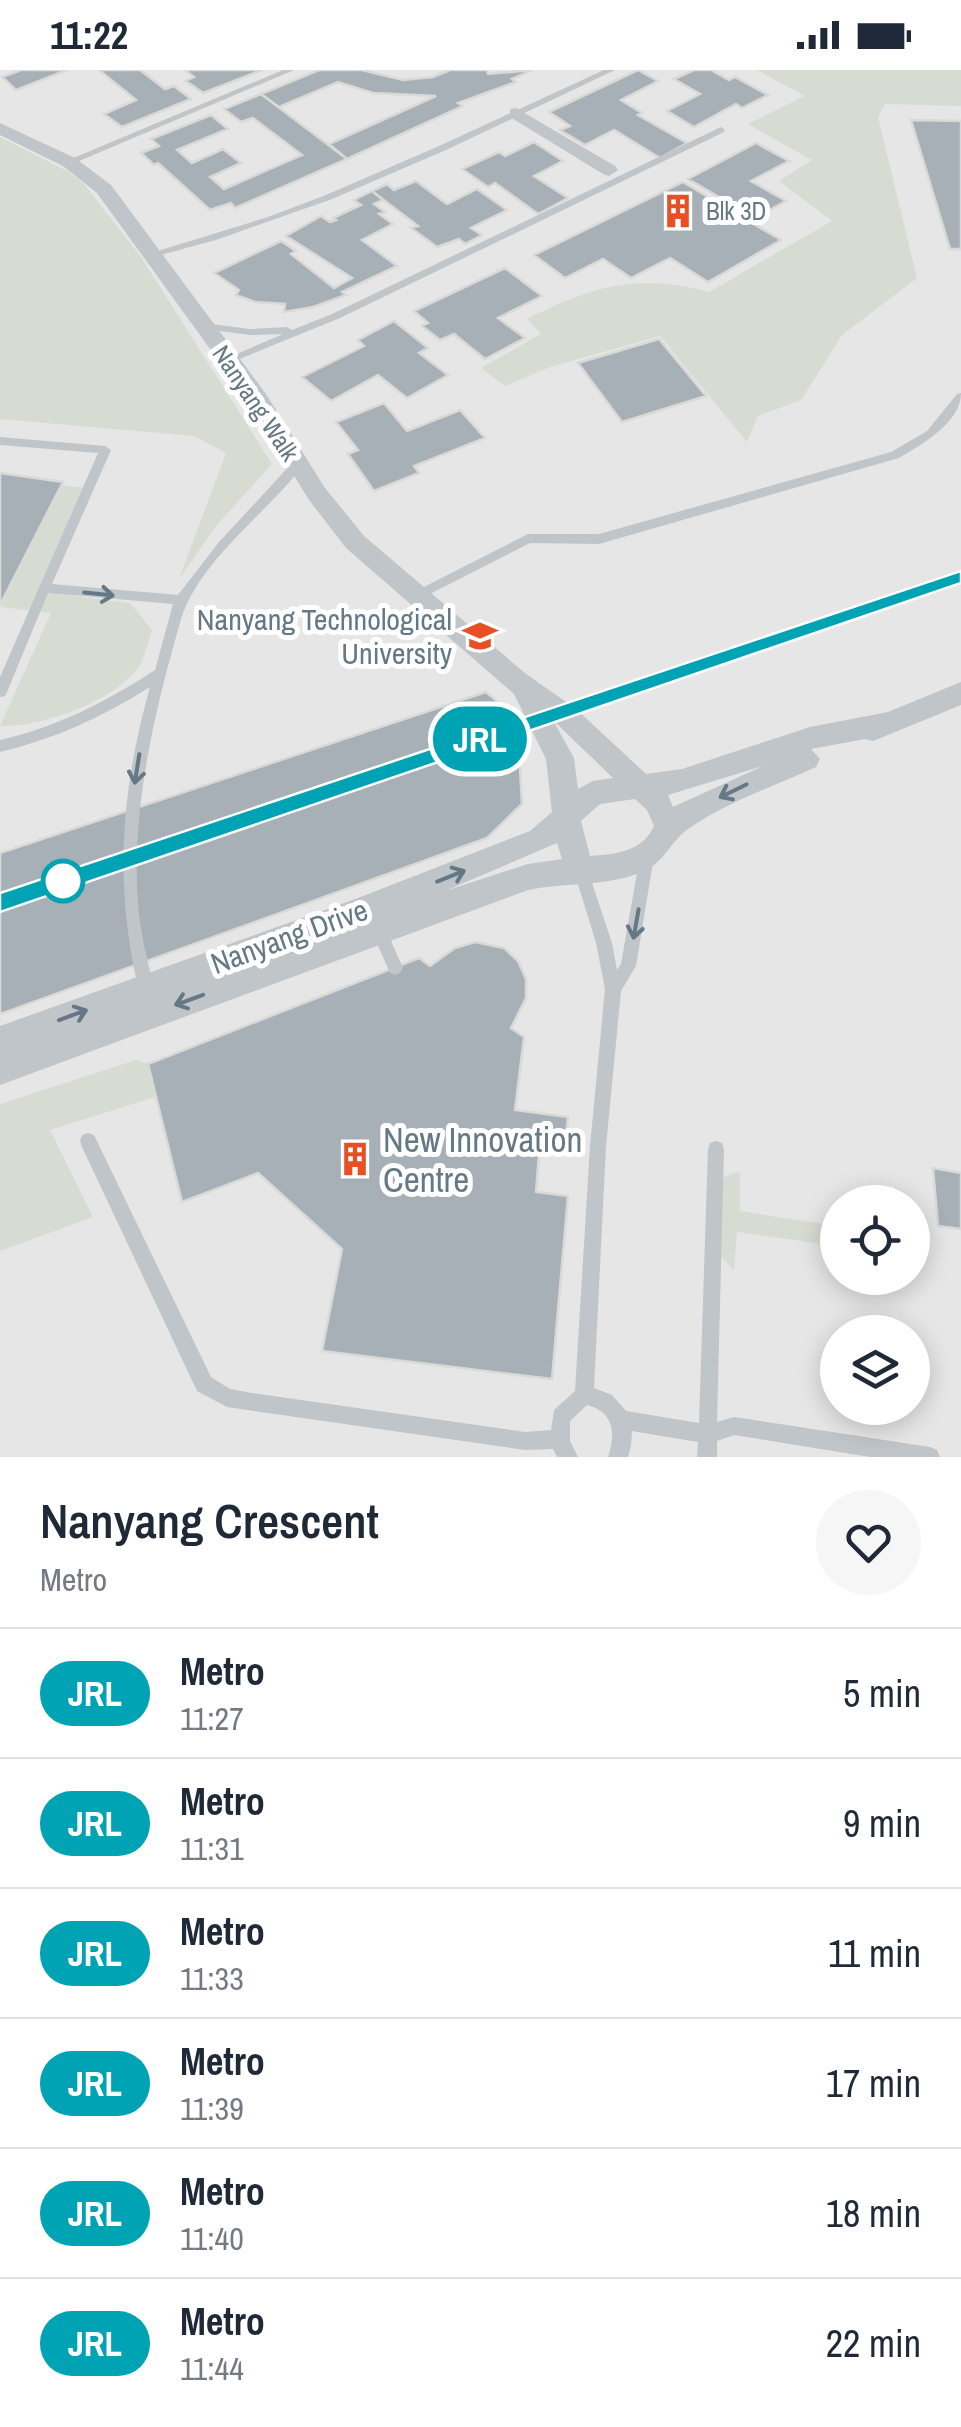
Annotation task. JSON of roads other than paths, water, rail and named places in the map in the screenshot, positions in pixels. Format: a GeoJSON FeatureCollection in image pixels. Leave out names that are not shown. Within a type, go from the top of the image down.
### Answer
{"type":"FeatureCollection","features":[{"type":"Feature","properties":{"kind":"street"},"geometry":{"type":"LineString","coordinates":[[516,113],[609,170]]}},
{"type":"Feature","properties":{"kind":"street","name":"Nanyang Walk"},"geometry":{"type":"LineString","coordinates":[[0,128],[69,162],[119,204],[355,542],[518,682],[566,716],[638,788]]}},
{"type":"Feature","properties":{"kind":"street","name":"Nanyang Walk"},"geometry":{"type":"LineString","coordinates":[[518,682],[547,728],[560,758],[569,812]]}},
{"type":"Feature","properties":{"kind":"street"},"geometry":{"type":"LineString","coordinates":[[668,826],[758,779],[961,694]]}},
{"type":"Feature","properties":{"kind":"street"},"geometry":{"type":"LineString","coordinates":[[638,788],[657,802],[668,826],[663,842],[647,855],[622,865],[580,868],[569,837],[569,812],[593,792],[682,781],[810,738],[887,723]]}},
{"type":"Feature","properties":{"kind":"street","name":"Nanyang Drive"},"geometry":{"type":"LineString","coordinates":[[0,1042],[360,911],[540,840],[569,812]]}},
{"type":"Feature","properties":{"kind":"street","name":"Nanyang Drive"},"geometry":{"type":"LineString","coordinates":[[0,1069],[533,875],[580,868]]}},
{"type":"Feature","properties":{"kind":"lane"},"geometry":{"type":"LineString","coordinates":[[69,162],[290,70]]}},
{"type":"Feature","properties":{"kind":"lane"},"geometry":{"type":"LineString","coordinates":[[153,254],[230,235],[298,211],[611,70]]}},
{"type":"Feature","properties":{"kind":"lane"},"geometry":{"type":"LineString","coordinates":[[228,360],[336,316],[721,130]]}},
{"type":"Feature","properties":{"kind":"lane"},"geometry":{"type":"LineString","coordinates":[[204,326],[270,332],[336,316]]}},
{"type":"Feature","properties":{"kind":"lane"},"geometry":{"type":"LineString","coordinates":[[416,596],[528,538],[599,539],[895,456],[931,434],[961,397]]}},
{"type":"Feature","properties":{"kind":"lane"},"geometry":{"type":"LineString","coordinates":[[0,440],[104,450],[0,692]]}},
{"type":"Feature","properties":{"kind":"lane"},"geometry":{"type":"LineString","coordinates":[[146,988],[134,945],[129,840],[137,765],[160,674],[182,600],[236,531],[298,464]]}},
{"type":"Feature","properties":{"kind":"lane"},"geometry":{"type":"LineString","coordinates":[[44,588],[182,600]]}},
{"type":"Feature","properties":{"kind":"lane"},"geometry":{"type":"LineString","coordinates":[[0,746],[64,727],[119,701],[160,674]]}},
{"type":"Feature","properties":{"kind":"lane"},"geometry":{"type":"LineString","coordinates":[[613,990],[628,966],[647,855]]}},
{"type":"Feature","properties":{"kind":"lane"},"geometry":{"type":"LineString","coordinates":[[88,1141],[204,1384],[227,1398],[564,1448],[562,1417],[584,1395],[598,1146],[613,990],[604,944],[580,868]]}},
{"type":"Feature","properties":{"kind":"lane"},"geometry":{"type":"LineString","coordinates":[[378,930],[395,968]]}},
{"type":"Feature","properties":{"kind":"lane"},"geometry":{"type":"LineString","coordinates":[[708,1457],[716,1150]]}},
{"type":"Feature","properties":{"kind":"lane"},"geometry":{"type":"LineString","coordinates":[[584,1395],[608,1402],[622,1420],[623,1444],[618,1457]]}},
{"type":"Feature","properties":{"kind":"lane"},"geometry":{"type":"LineString","coordinates":[[622,1420],[708,1434],[734,1426],[930,1457]]}},
{"type":"Feature","properties":{"kind":"metro line","name":"JRL"},"geometry":{"type":"LineString","coordinates":[[0,903],[961,578]]}},
{"type":"Feature","properties":{"kind":"place","name":"Blk 3D"},"geometry":{"type":"Point","coordinates":[678,211]}},
{"type":"Feature","properties":{"kind":"place","name":"Nanyang Technological University"},"geometry":{"type":"Point","coordinates":[480,636]}},
{"type":"Feature","properties":{"kind":"place","name":"New Innovation Centre"},"geometry":{"type":"Point","coordinates":[355,1159]}}]}
